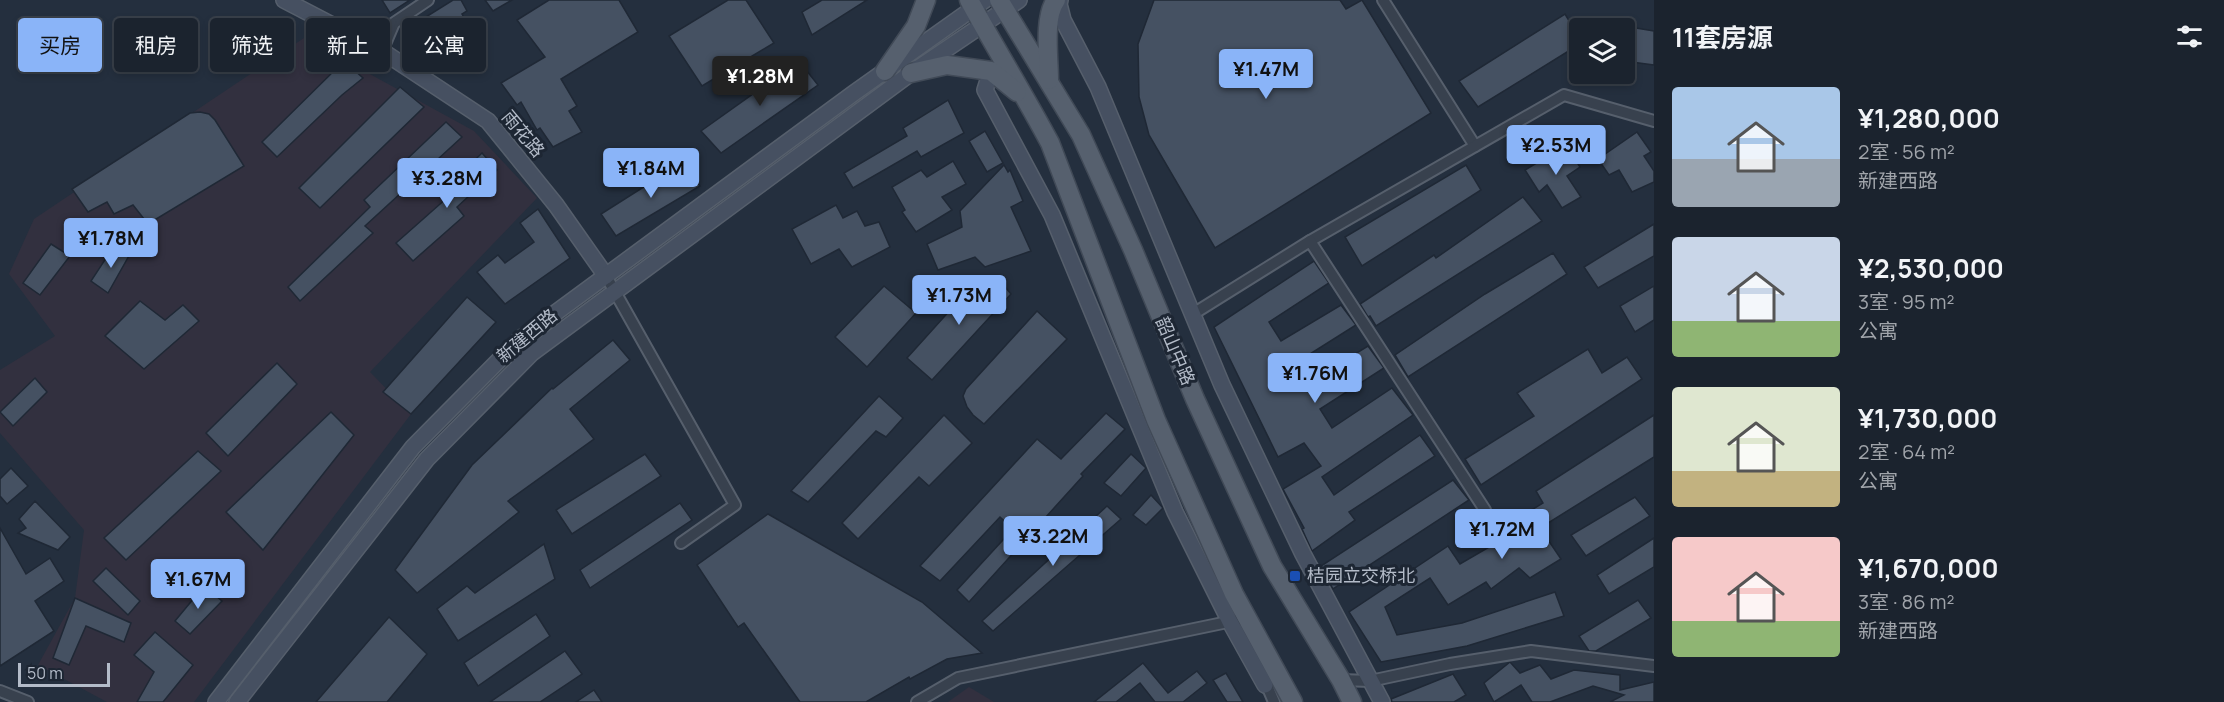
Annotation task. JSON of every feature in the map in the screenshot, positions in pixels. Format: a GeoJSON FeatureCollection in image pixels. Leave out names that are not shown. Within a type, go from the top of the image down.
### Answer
{"type":"FeatureCollection","features":[{"type":"Feature","properties":{"kind":"main road","name":"雨花路"},"geometry":{"type":"LineString","coordinates":[[284,0],[319,18]]}},
{"type":"Feature","properties":{"kind":"main road"},"geometry":{"type":"LineString","coordinates":[[885,71],[916,26],[926,0]]}},
{"type":"Feature","properties":{"kind":"main road"},"geometry":{"type":"LineString","coordinates":[[1049,82],[1049,22],[1053,4],[1058,0],[1063,20],[1098,87],[1222,385],[1298,543],[1382,702]]}},
{"type":"Feature","properties":{"kind":"main road"},"geometry":{"type":"LineString","coordinates":[[976,3],[982,27],[1027,100],[1050,143],[1156,420],[1234,594],[1239,620],[1263,647],[1293,702]]}},
{"type":"Feature","properties":{"kind":"main road","name":"新建西路"},"geometry":{"type":"LineString","coordinates":[[216,702],[413,447],[520,339],[976,3]]}},
{"type":"Feature","properties":{"kind":"main road","name":"新建西路"},"geometry":{"type":"LineString","coordinates":[[237,702],[427,459],[532,353],[911,73],[982,27],[1008,3]]}},
{"type":"Feature","properties":{"kind":"main road","name":"韶山中路"},"geometry":{"type":"LineString","coordinates":[[1008,3],[1049,82],[1081,135],[1133,250],[1195,399],[1272,566],[1352,702]]}},
{"type":"Feature","properties":{"kind":"main road","name":"雨花路"},"geometry":{"type":"LineString","coordinates":[[390,56],[488,121],[556,205],[606,276]]}},
{"type":"Feature","properties":{"kind":"main road"},"geometry":{"type":"LineString","coordinates":[[911,73],[947,65],[992,71],[1027,100]]}},
{"type":"Feature","properties":{"kind":"main road"},"geometry":{"type":"LineString","coordinates":[[992,71],[985,90],[1052,215],[1175,512],[1239,620],[1265,685]]}},
{"type":"Feature","properties":{"kind":"street"},"geometry":{"type":"LineString","coordinates":[[390,32],[394,23],[428,0]]}},
{"type":"Feature","properties":{"kind":"street"},"geometry":{"type":"LineString","coordinates":[[1383,0],[1475,146]]}},
{"type":"Feature","properties":{"kind":"street"},"geometry":{"type":"LineString","coordinates":[[1193,314],[1310,241],[1564,95],[1654,121]]}},
{"type":"Feature","properties":{"kind":"street"},"geometry":{"type":"LineString","coordinates":[[1310,241],[1485,510]]}},
{"type":"Feature","properties":{"kind":"street"},"geometry":{"type":"LineString","coordinates":[[606,276],[735,505],[681,543]]}},
{"type":"Feature","properties":{"kind":"street"},"geometry":{"type":"LineString","coordinates":[[917,702],[958,678],[1239,620]]}},
{"type":"Feature","properties":{"kind":"street"},"geometry":{"type":"LineString","coordinates":[[1263,647],[1265,685],[1274,702]]}},
{"type":"Feature","properties":{"kind":"street"},"geometry":{"type":"LineString","coordinates":[[1341,680],[1370,681],[1450,664],[1531,651],[1654,666]]}},
{"type":"Feature","properties":{"kind":"street"},"geometry":{"type":"LineString","coordinates":[[0,691],[28,702]]}},
{"type":"Feature","properties":{"kind":"shaded area"},"geometry":{"type":"Polygon","coordinates":[[[304,38],[306,39],[306,72],[366,72],[474,131],[537,198],[370,372],[411,414],[194,702],[107,702],[38,665],[75,598],[84,530],[0,433],[0,370],[55,336],[9,274],[34,219],[253,72],[294,72],[294,45],[304,38]]]}},
{"type":"Feature","properties":{"kind":"shaded area"},"geometry":{"type":"Polygon","coordinates":[[[969,687],[994,702],[948,702],[969,687]]]}},
{"type":"Feature","properties":{"kind":"building"},"geometry":{"type":"Polygon","coordinates":[[[382,0],[410,0],[390,13],[382,0]]]}},
{"type":"Feature","properties":{"kind":"building"},"geometry":{"type":"Polygon","coordinates":[[[453,0],[461,0],[467,11],[462,14],[464,18],[424,18],[453,0]]]}},
{"type":"Feature","properties":{"kind":"building"},"geometry":{"type":"Polygon","coordinates":[[[485,0],[512,0],[493,11],[485,0]]]}},
{"type":"Feature","properties":{"kind":"building"},"geometry":{"type":"Polygon","coordinates":[[[549,0],[619,0],[638,32],[561,79],[577,106],[569,111],[582,132],[553,147],[540,128],[537,130],[521,102],[517,105],[501,83],[545,57],[517,20],[549,0]]]}},
{"type":"Feature","properties":{"kind":"building"},"geometry":{"type":"Polygon","coordinates":[[[728,0],[746,0],[774,43],[702,86],[669,36],[728,0]]]}},
{"type":"Feature","properties":{"kind":"building"},"geometry":{"type":"Polygon","coordinates":[[[822,0],[867,0],[812,35],[802,12],[822,0]]]}},
{"type":"Feature","properties":{"kind":"building"},"geometry":{"type":"Polygon","coordinates":[[[1154,0],[1340,0],[1346,9],[1362,0],[1431,113],[1215,248],[1149,135],[1139,97],[1138,44],[1154,0]]]}},
{"type":"Feature","properties":{"kind":"building"},"geometry":{"type":"Polygon","coordinates":[[[1565,14],[1569,21],[1569,51],[1478,107],[1459,81],[1565,14]]]}},
{"type":"Feature","properties":{"kind":"building"},"geometry":{"type":"Polygon","coordinates":[[[1635,28],[1654,31],[1654,65],[1635,62],[1635,28]]]}},
{"type":"Feature","properties":{"kind":"building"},"geometry":{"type":"Polygon","coordinates":[[[799,61],[818,85],[721,153],[701,131],[799,61]]]}},
{"type":"Feature","properties":{"kind":"building"},"geometry":{"type":"Polygon","coordinates":[[[333,72],[356,72],[363,78],[277,157],[262,142],[333,72]]]}},
{"type":"Feature","properties":{"kind":"building"},"geometry":{"type":"Polygon","coordinates":[[[400,87],[424,107],[320,208],[299,188],[400,87]]]}},
{"type":"Feature","properties":{"kind":"building"},"geometry":{"type":"Polygon","coordinates":[[[948,100],[964,133],[921,157],[917,151],[853,188],[844,173],[907,136],[903,128],[948,100]]]}},
{"type":"Feature","properties":{"kind":"building"},"geometry":{"type":"Polygon","coordinates":[[[190,113],[209,114],[215,120],[244,166],[148,224],[133,205],[114,214],[107,202],[88,212],[72,189],[190,113]]]}},
{"type":"Feature","properties":{"kind":"building"},"geometry":{"type":"Polygon","coordinates":[[[446,122],[462,137],[365,226],[373,233],[300,301],[288,287],[370,207],[364,200],[446,122]]]}},
{"type":"Feature","properties":{"kind":"building"},"geometry":{"type":"Polygon","coordinates":[[[985,131],[1003,163],[987,172],[969,141],[985,131]]]}},
{"type":"Feature","properties":{"kind":"building"},"geometry":{"type":"Polygon","coordinates":[[[1637,132],[1651,152],[1644,156],[1654,171],[1654,182],[1632,192],[1619,170],[1609,175],[1598,159],[1637,132]]]}},
{"type":"Feature","properties":{"kind":"building"},"geometry":{"type":"Polygon","coordinates":[[[1566,145],[1580,167],[1567,176],[1581,197],[1562,208],[1547,185],[1539,192],[1525,170],[1566,145]]]}},
{"type":"Feature","properties":{"kind":"building"},"geometry":{"type":"Polygon","coordinates":[[[482,153],[497,170],[457,207],[464,216],[413,261],[396,243],[448,197],[443,191],[482,153]]]}},
{"type":"Feature","properties":{"kind":"building"},"geometry":{"type":"Polygon","coordinates":[[[953,161],[966,184],[942,197],[952,210],[916,232],[902,212],[905,210],[892,187],[921,170],[927,177],[953,161]]]}},
{"type":"Feature","properties":{"kind":"building"},"geometry":{"type":"Polygon","coordinates":[[[683,162],[700,186],[616,236],[601,214],[683,162]]]}},
{"type":"Feature","properties":{"kind":"building"},"geometry":{"type":"Polygon","coordinates":[[[1004,165],[1008,172],[1010,170],[1023,201],[1011,207],[1031,251],[985,267],[975,257],[938,270],[927,244],[962,227],[960,211],[1004,165]]]}},
{"type":"Feature","properties":{"kind":"building"},"geometry":{"type":"Polygon","coordinates":[[[1466,165],[1481,190],[1362,266],[1345,237],[1466,165]]]}},
{"type":"Feature","properties":{"kind":"building"},"geometry":{"type":"Polygon","coordinates":[[[1523,197],[1542,221],[1376,326],[1370,316],[1368,317],[1360,304],[1434,255],[1436,258],[1523,197]]]}},
{"type":"Feature","properties":{"kind":"building"},"geometry":{"type":"Polygon","coordinates":[[[836,205],[843,218],[857,211],[865,226],[879,222],[890,247],[852,267],[839,249],[811,264],[792,229],[836,205]]]}},
{"type":"Feature","properties":{"kind":"building"},"geometry":{"type":"Polygon","coordinates":[[[538,209],[570,258],[505,304],[477,272],[498,255],[505,263],[534,242],[520,223],[538,209]]]}},
{"type":"Feature","properties":{"kind":"building"},"geometry":{"type":"Polygon","coordinates":[[[1654,224],[1654,256],[1598,288],[1584,267],[1654,224]]]}},
{"type":"Feature","properties":{"kind":"building"},"geometry":{"type":"Polygon","coordinates":[[[51,244],[70,256],[40,295],[23,283],[51,244]]]}},
{"type":"Feature","properties":{"kind":"building"},"geometry":{"type":"Polygon","coordinates":[[[114,246],[130,254],[108,293],[91,281],[114,246]]]}},
{"type":"Feature","properties":{"kind":"building"},"geometry":{"type":"Polygon","coordinates":[[[1553,253],[1567,274],[1408,377],[1395,355],[1485,294],[1553,253]]]}},
{"type":"Feature","properties":{"kind":"building"},"geometry":{"type":"Polygon","coordinates":[[[1314,261],[1329,283],[1269,322],[1281,341],[1341,305],[1356,325],[1294,364],[1306,384],[1368,346],[1384,368],[1320,409],[1332,428],[1392,388],[1413,415],[1322,477],[1334,495],[1420,435],[1435,456],[1349,512],[1355,520],[1312,551],[1302,529],[1304,528],[1283,489],[1321,466],[1304,443],[1278,457],[1214,327],[1314,261]]]}},
{"type":"Feature","properties":{"kind":"building"},"geometry":{"type":"Polygon","coordinates":[[[980,277],[1000,281],[1011,294],[932,380],[907,358],[980,277]]]}},
{"type":"Feature","properties":{"kind":"building"},"geometry":{"type":"Polygon","coordinates":[[[884,286],[916,313],[867,367],[835,337],[884,286]]]}},
{"type":"Feature","properties":{"kind":"building"},"geometry":{"type":"Polygon","coordinates":[[[1654,286],[1654,320],[1635,332],[1620,306],[1654,286]]]}},
{"type":"Feature","properties":{"kind":"building"},"geometry":{"type":"Polygon","coordinates":[[[467,297],[496,322],[411,414],[383,392],[467,297]]]}},
{"type":"Feature","properties":{"kind":"building"},"geometry":{"type":"Polygon","coordinates":[[[140,301],[165,320],[183,305],[199,321],[144,369],[105,336],[140,301]]]}},
{"type":"Feature","properties":{"kind":"building"},"geometry":{"type":"Polygon","coordinates":[[[1037,311],[1067,339],[984,424],[967,407],[963,396],[966,389],[1037,311]]]}},
{"type":"Feature","properties":{"kind":"building"},"geometry":{"type":"Polygon","coordinates":[[[613,340],[630,360],[570,409],[594,439],[508,501],[519,512],[417,593],[395,570],[472,465],[552,388],[613,340]]]}},
{"type":"Feature","properties":{"kind":"building"},"geometry":{"type":"Polygon","coordinates":[[[1588,349],[1602,373],[1627,357],[1642,379],[1481,485],[1465,459],[1534,416],[1517,393],[1588,349]]]}},
{"type":"Feature","properties":{"kind":"building"},"geometry":{"type":"Polygon","coordinates":[[[277,363],[297,384],[228,456],[206,433],[277,363]]]}},
{"type":"Feature","properties":{"kind":"building"},"geometry":{"type":"Polygon","coordinates":[[[35,378],[47,392],[13,426],[0,412],[35,378]]]}},
{"type":"Feature","properties":{"kind":"building"},"geometry":{"type":"Polygon","coordinates":[[[879,396],[903,418],[886,437],[876,431],[808,502],[791,491],[879,396]]]}},
{"type":"Feature","properties":{"kind":"building"},"geometry":{"type":"Polygon","coordinates":[[[331,412],[354,435],[263,550],[226,512],[331,412]]]}},
{"type":"Feature","properties":{"kind":"building"},"geometry":{"type":"Polygon","coordinates":[[[1106,413],[1125,429],[1081,474],[1083,476],[969,602],[957,590],[1013,529],[1000,517],[940,581],[920,566],[1037,439],[1061,459],[1106,413]]]}},
{"type":"Feature","properties":{"kind":"building"},"geometry":{"type":"Polygon","coordinates":[[[944,415],[972,443],[929,486],[919,477],[858,539],[842,523],[944,415]]]}},
{"type":"Feature","properties":{"kind":"building"},"geometry":{"type":"Polygon","coordinates":[[[1654,415],[1654,457],[1540,528],[1561,559],[1530,578],[1519,568],[1491,589],[1486,582],[1448,605],[1430,578],[1385,607],[1397,635],[1462,623],[1555,592],[1564,616],[1467,646],[1381,662],[1349,612],[1448,546],[1460,564],[1496,543],[1489,536],[1543,503],[1536,491],[1654,415]]]}},
{"type":"Feature","properties":{"kind":"building"},"geometry":{"type":"Polygon","coordinates":[[[198,451],[221,471],[126,560],[104,538],[198,451]]]}},
{"type":"Feature","properties":{"kind":"building"},"geometry":{"type":"Polygon","coordinates":[[[645,454],[661,476],[572,534],[556,510],[645,454]]]}},
{"type":"Feature","properties":{"kind":"building"},"geometry":{"type":"Polygon","coordinates":[[[1131,454],[1146,468],[1121,496],[1104,483],[1131,454]]]}},
{"type":"Feature","properties":{"kind":"building"},"geometry":{"type":"Polygon","coordinates":[[[11,468],[28,486],[7,504],[0,496],[0,479],[11,468]]]}},
{"type":"Feature","properties":{"kind":"building"},"geometry":{"type":"Polygon","coordinates":[[[1453,480],[1469,500],[1333,589],[1321,566],[1453,480]]]}},
{"type":"Feature","properties":{"kind":"building"},"geometry":{"type":"Polygon","coordinates":[[[1151,495],[1163,508],[1146,525],[1133,515],[1151,495]]]}},
{"type":"Feature","properties":{"kind":"building"},"geometry":{"type":"Polygon","coordinates":[[[1635,497],[1650,516],[1586,556],[1571,535],[1635,497]]]}},
{"type":"Feature","properties":{"kind":"building"},"geometry":{"type":"Polygon","coordinates":[[[35,501],[70,537],[58,550],[18,533],[26,528],[19,519],[35,501]]]}},
{"type":"Feature","properties":{"kind":"building"},"geometry":{"type":"Polygon","coordinates":[[[680,503],[692,520],[590,588],[580,570],[680,503]]]}},
{"type":"Feature","properties":{"kind":"building"},"geometry":{"type":"Polygon","coordinates":[[[1107,506],[1121,519],[993,631],[982,621],[1107,506]]]}},
{"type":"Feature","properties":{"kind":"building"},"geometry":{"type":"Polygon","coordinates":[[[768,514],[922,602],[982,653],[947,659],[910,679],[909,677],[866,702],[800,702],[744,623],[738,627],[697,565],[768,514]]]}},
{"type":"Feature","properties":{"kind":"building"},"geometry":{"type":"Polygon","coordinates":[[[0,528],[26,574],[50,558],[64,581],[35,601],[54,631],[0,666],[0,528]]]}},
{"type":"Feature","properties":{"kind":"building"},"geometry":{"type":"Polygon","coordinates":[[[1654,538],[1654,567],[1609,594],[1597,575],[1654,538]]]}},
{"type":"Feature","properties":{"kind":"building"},"geometry":{"type":"Polygon","coordinates":[[[544,544],[555,579],[458,641],[437,609],[467,586],[475,593],[544,544]]]}},
{"type":"Feature","properties":{"kind":"building"},"geometry":{"type":"Polygon","coordinates":[[[106,568],[140,601],[128,615],[93,581],[106,568]]]}},
{"type":"Feature","properties":{"kind":"building"},"geometry":{"type":"Polygon","coordinates":[[[204,586],[222,601],[190,634],[175,621],[204,586]]]}},
{"type":"Feature","properties":{"kind":"building"},"geometry":{"type":"Polygon","coordinates":[[[75,598],[131,623],[124,642],[86,626],[69,665],[53,658],[75,598]]]}},
{"type":"Feature","properties":{"kind":"building"},"geometry":{"type":"Polygon","coordinates":[[[1638,600],[1651,618],[1596,651],[1589,651],[1579,636],[1638,600]]]}},
{"type":"Feature","properties":{"kind":"building"},"geometry":{"type":"Polygon","coordinates":[[[536,614],[550,636],[478,686],[464,663],[536,614]]]}},
{"type":"Feature","properties":{"kind":"building"},"geometry":{"type":"Polygon","coordinates":[[[389,617],[427,654],[387,702],[316,702],[389,617]]]}},
{"type":"Feature","properties":{"kind":"building"},"geometry":{"type":"Polygon","coordinates":[[[155,632],[193,665],[163,702],[137,702],[154,672],[134,655],[155,632]]]}},
{"type":"Feature","properties":{"kind":"building"},"geometry":{"type":"Polygon","coordinates":[[[565,651],[582,674],[540,702],[490,702],[565,651]]]}},
{"type":"Feature","properties":{"kind":"building"},"geometry":{"type":"Polygon","coordinates":[[[1510,662],[1520,673],[1540,665],[1551,679],[1574,670],[1620,675],[1620,690],[1654,682],[1654,702],[1610,702],[1624,695],[1593,686],[1550,702],[1532,702],[1521,685],[1494,702],[1484,683],[1510,662]]]}},
{"type":"Feature","properties":{"kind":"building"},"geometry":{"type":"Polygon","coordinates":[[[1143,663],[1168,693],[1197,671],[1207,683],[1183,702],[1155,702],[1140,683],[1116,702],[1094,702],[1143,663]]]}},
{"type":"Feature","properties":{"kind":"building"},"geometry":{"type":"Polygon","coordinates":[[[1226,673],[1243,702],[1227,702],[1213,680],[1226,673]]]}},
{"type":"Feature","properties":{"kind":"building"},"geometry":{"type":"Polygon","coordinates":[[[1453,674],[1466,695],[1454,702],[1392,702],[1391,699],[1453,674]]]}},
{"type":"Feature","properties":{"kind":"building"},"geometry":{"type":"Polygon","coordinates":[[[594,690],[602,702],[576,702],[594,690]]]}},
{"type":"Feature","properties":{"kind":"place","name":"桔园立交桥北"},"geometry":{"type":"Point","coordinates":[1295,576]}}]}
